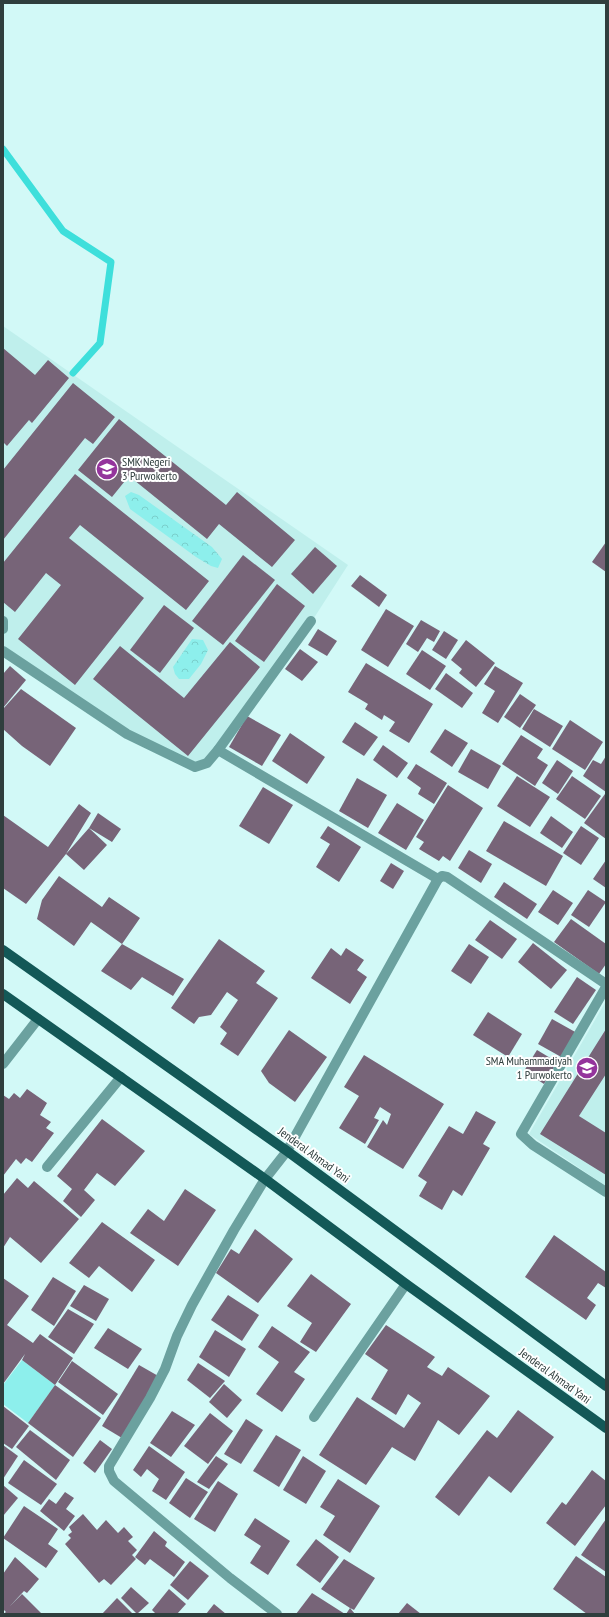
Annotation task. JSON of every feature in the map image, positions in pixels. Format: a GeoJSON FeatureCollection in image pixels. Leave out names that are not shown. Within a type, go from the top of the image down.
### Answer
{"type":"FeatureCollection","features":[{"type":"Feature","properties":{"kind":"main road","name":"Jenderal Ahmad Yani"},"geometry":{"type":"LineString","coordinates":[[4,952],[287,1151],[606,1386]]}},
{"type":"Feature","properties":{"kind":"main road","name":"Jenderal Ahmad Yani"},"geometry":{"type":"LineString","coordinates":[[3,994],[265,1179],[406,1284],[606,1428]]}},
{"type":"Feature","properties":{"kind":"street"},"geometry":{"type":"LineString","coordinates":[[3,651],[127,734],[195,767],[207,763],[218,750],[311,621]]}},
{"type":"Feature","properties":{"kind":"street"},"geometry":{"type":"LineString","coordinates":[[3,622],[3,629]]}},
{"type":"Feature","properties":{"kind":"street"},"geometry":{"type":"LineString","coordinates":[[218,750],[438,879]]}},
{"type":"Feature","properties":{"kind":"street"},"geometry":{"type":"LineString","coordinates":[[277,1614],[230,1578],[114,1481],[109,1472],[109,1466],[146,1405],[165,1369],[177,1336],[192,1304],[265,1179],[287,1151],[438,879],[442,876],[447,877],[606,986],[520,1134],[533,1146],[606,1192]]}},
{"type":"Feature","properties":{"kind":"street"},"geometry":{"type":"LineString","coordinates":[[3,1064],[38,1019]]}},
{"type":"Feature","properties":{"kind":"street"},"geometry":{"type":"LineString","coordinates":[[47,1167],[121,1077]]}},
{"type":"Feature","properties":{"kind":"street"},"geometry":{"type":"LineString","coordinates":[[314,1417],[406,1284]]}},
{"type":"Feature","properties":{"kind":"shaded area","name":"SMK Negeri 3 Purwokerto"},"geometry":{"type":"Polygon","coordinates":[[[3,326],[348,565],[312,621],[218,750],[195,767],[127,734],[3,651],[3,326]]]}},
{"type":"Feature","properties":{"kind":"shaded area","name":"SMA Muhammadiyah 1 Purwokerto"},"geometry":{"type":"Polygon","coordinates":[[[606,1001],[606,1186],[529,1134],[606,1001]]]}},
{"type":"Feature","properties":{"kind":"green space"},"geometry":{"type":"Polygon","coordinates":[[[131,492],[139,495],[212,547],[222,559],[218,568],[211,566],[196,557],[130,509],[125,496],[131,492]]]}},
{"type":"Feature","properties":{"kind":"green space"},"geometry":{"type":"Polygon","coordinates":[[[192,639],[203,640],[208,650],[201,664],[189,679],[179,679],[175,674],[173,667],[192,639]]]}},
{"type":"Feature","properties":{"kind":"green space"},"geometry":{"type":"Polygon","coordinates":[[[22,1360],[55,1385],[28,1423],[3,1404],[3,1385],[22,1360]]]}},
{"type":"Feature","properties":{"kind":"building"},"geometry":{"type":"Polygon","coordinates":[[[3,348],[35,375],[48,360],[69,378],[32,423],[29,420],[7,446],[3,442],[3,348]]]}},
{"type":"Feature","properties":{"kind":"building"},"geometry":{"type":"Polygon","coordinates":[[[73,383],[115,417],[93,444],[85,438],[3,540],[3,470],[73,383]]]}},
{"type":"Feature","properties":{"kind":"building"},"geometry":{"type":"Polygon","coordinates":[[[119,419],[226,505],[237,492],[295,540],[272,567],[219,524],[207,539],[129,476],[112,497],[78,470],[119,419]]]}},
{"type":"Feature","properties":{"kind":"building"},"geometry":{"type":"Polygon","coordinates":[[[75,474],[209,581],[186,610],[80,525],[69,538],[144,598],[75,685],[18,639],[61,585],[46,573],[15,612],[3,602],[3,563],[75,474]]]}},
{"type":"Feature","properties":{"kind":"building"},"geometry":{"type":"Polygon","coordinates":[[[606,542],[606,572],[592,562],[606,542]]]}},
{"type":"Feature","properties":{"kind":"building"},"geometry":{"type":"Polygon","coordinates":[[[315,547],[337,566],[313,594],[291,574],[315,547]]]}},
{"type":"Feature","properties":{"kind":"building"},"geometry":{"type":"Polygon","coordinates":[[[243,555],[275,580],[223,645],[192,621],[243,555]]]}},
{"type":"Feature","properties":{"kind":"building"},"geometry":{"type":"Polygon","coordinates":[[[360,575],[387,595],[379,607],[351,586],[360,575]]]}},
{"type":"Feature","properties":{"kind":"building"},"geometry":{"type":"Polygon","coordinates":[[[277,584],[305,606],[264,662],[235,641],[277,584]]]}},
{"type":"Feature","properties":{"kind":"building"},"geometry":{"type":"Polygon","coordinates":[[[164,605],[194,628],[160,673],[130,650],[164,605]]]}},
{"type":"Feature","properties":{"kind":"building"},"geometry":{"type":"Polygon","coordinates":[[[386,609],[414,626],[388,667],[361,650],[386,609]]]}},
{"type":"Feature","properties":{"kind":"building"},"geometry":{"type":"Polygon","coordinates":[[[421,620],[440,631],[434,642],[427,638],[418,652],[406,644],[421,620]]]}},
{"type":"Feature","properties":{"kind":"building"},"geometry":{"type":"Polygon","coordinates":[[[318,629],[337,641],[327,656],[308,645],[318,629]]]}},
{"type":"Feature","properties":{"kind":"building"},"geometry":{"type":"Polygon","coordinates":[[[444,631],[458,640],[446,659],[432,650],[444,631]]]}},
{"type":"Feature","properties":{"kind":"building"},"geometry":{"type":"Polygon","coordinates":[[[466,640],[495,663],[476,687],[459,673],[462,669],[451,660],[466,640]]]}},
{"type":"Feature","properties":{"kind":"building"},"geometry":{"type":"Polygon","coordinates":[[[230,642],[260,667],[188,756],[93,679],[120,646],[184,698],[230,642]]]}},
{"type":"Feature","properties":{"kind":"building"},"geometry":{"type":"Polygon","coordinates":[[[300,649],[318,662],[302,681],[285,669],[300,649]]]}},
{"type":"Feature","properties":{"kind":"building"},"geometry":{"type":"Polygon","coordinates":[[[422,650],[446,666],[430,690],[406,674],[422,650]]]}},
{"type":"Feature","properties":{"kind":"building"},"geometry":{"type":"Polygon","coordinates":[[[366,663],[433,704],[409,743],[389,731],[395,722],[384,715],[382,720],[365,709],[368,704],[348,692],[366,663]]]}},
{"type":"Feature","properties":{"kind":"building"},"geometry":{"type":"Polygon","coordinates":[[[10,666],[26,680],[3,708],[3,674],[10,666]]]}},
{"type":"Feature","properties":{"kind":"building"},"geometry":{"type":"Polygon","coordinates":[[[495,666],[523,683],[498,723],[482,713],[495,691],[484,684],[495,666]]]}},
{"type":"Feature","properties":{"kind":"building"},"geometry":{"type":"Polygon","coordinates":[[[446,673],[473,693],[462,708],[435,689],[446,673]]]}},
{"type":"Feature","properties":{"kind":"building"},"geometry":{"type":"Polygon","coordinates":[[[21,689],[76,728],[50,766],[22,746],[3,729],[3,709],[21,689]]]}},
{"type":"Feature","properties":{"kind":"building"},"geometry":{"type":"Polygon","coordinates":[[[520,694],[536,705],[520,728],[504,717],[520,694]]]}},
{"type":"Feature","properties":{"kind":"building"},"geometry":{"type":"Polygon","coordinates":[[[534,709],[563,726],[550,747],[522,729],[534,709]]]}},
{"type":"Feature","properties":{"kind":"building"},"geometry":{"type":"Polygon","coordinates":[[[247,716],[281,735],[262,766],[229,747],[247,716]]]}},
{"type":"Feature","properties":{"kind":"building"},"geometry":{"type":"Polygon","coordinates":[[[570,720],[603,742],[585,770],[552,749],[570,720]]]}},
{"type":"Feature","properties":{"kind":"building"},"geometry":{"type":"Polygon","coordinates":[[[355,722],[378,737],[364,756],[342,742],[355,722]]]}},
{"type":"Feature","properties":{"kind":"building"},"geometry":{"type":"Polygon","coordinates":[[[445,729],[468,743],[452,767],[430,752],[445,729]]]}},
{"type":"Feature","properties":{"kind":"building"},"geometry":{"type":"Polygon","coordinates":[[[290,733],[325,757],[307,784],[272,761],[290,733]]]}},
{"type":"Feature","properties":{"kind":"building"},"geometry":{"type":"Polygon","coordinates":[[[521,735],[543,749],[537,758],[548,765],[535,786],[502,764],[521,735]]]}},
{"type":"Feature","properties":{"kind":"building"},"geometry":{"type":"Polygon","coordinates":[[[383,745],[408,763],[397,778],[373,760],[383,745]]]}},
{"type":"Feature","properties":{"kind":"building"},"geometry":{"type":"Polygon","coordinates":[[[471,749],[501,766],[488,789],[458,772],[471,749]]]}},
{"type":"Feature","properties":{"kind":"building"},"geometry":{"type":"Polygon","coordinates":[[[606,756],[606,792],[583,776],[593,760],[601,764],[606,756]]]}},
{"type":"Feature","properties":{"kind":"building"},"geometry":{"type":"Polygon","coordinates":[[[557,760],[573,771],[558,794],[542,783],[557,760]]]}},
{"type":"Feature","properties":{"kind":"building"},"geometry":{"type":"Polygon","coordinates":[[[416,764],[447,783],[434,804],[418,794],[421,788],[407,778],[416,764]]]}},
{"type":"Feature","properties":{"kind":"building"},"geometry":{"type":"Polygon","coordinates":[[[517,776],[550,797],[530,827],[497,806],[517,776]]]}},
{"type":"Feature","properties":{"kind":"building"},"geometry":{"type":"Polygon","coordinates":[[[572,776],[601,796],[585,819],[556,799],[572,776]]]}},
{"type":"Feature","properties":{"kind":"building"},"geometry":{"type":"Polygon","coordinates":[[[357,778],[387,795],[368,828],[339,811],[357,778]]]}},
{"type":"Feature","properties":{"kind":"building"},"geometry":{"type":"Polygon","coordinates":[[[448,785],[483,808],[450,861],[443,856],[439,861],[419,849],[424,842],[416,837],[448,785]]]}},
{"type":"Feature","properties":{"kind":"building"},"geometry":{"type":"Polygon","coordinates":[[[263,787],[293,805],[269,844],[239,826],[263,787]]]}},
{"type":"Feature","properties":{"kind":"building"},"geometry":{"type":"Polygon","coordinates":[[[605,794],[606,795],[606,839],[584,823],[605,794]]]}},
{"type":"Feature","properties":{"kind":"building"},"geometry":{"type":"Polygon","coordinates":[[[397,803],[424,820],[406,850],[378,833],[397,803]]]}},
{"type":"Feature","properties":{"kind":"building"},"geometry":{"type":"Polygon","coordinates":[[[79,804],[91,813],[66,854],[26,904],[3,888],[3,815],[48,847],[79,804]]]}},
{"type":"Feature","properties":{"kind":"building"},"geometry":{"type":"Polygon","coordinates":[[[98,813],[121,829],[112,842],[89,828],[98,813]]]}},
{"type":"Feature","properties":{"kind":"building"},"geometry":{"type":"Polygon","coordinates":[[[551,816],[573,832],[562,848],[540,833],[551,816]]]}},
{"type":"Feature","properties":{"kind":"building"},"geometry":{"type":"Polygon","coordinates":[[[504,821],[563,856],[546,886],[486,851],[504,821]]]}},
{"type":"Feature","properties":{"kind":"building"},"geometry":{"type":"Polygon","coordinates":[[[328,826],[361,847],[339,882],[316,867],[330,844],[320,838],[328,826]]]}},
{"type":"Feature","properties":{"kind":"building"},"geometry":{"type":"Polygon","coordinates":[[[581,826],[599,838],[581,865],[563,853],[581,826]]]}},
{"type":"Feature","properties":{"kind":"building"},"geometry":{"type":"Polygon","coordinates":[[[89,828],[107,845],[84,870],[66,854],[89,828]]]}},
{"type":"Feature","properties":{"kind":"building"},"geometry":{"type":"Polygon","coordinates":[[[469,850],[492,864],[481,883],[458,868],[469,850]]]}},
{"type":"Feature","properties":{"kind":"building"},"geometry":{"type":"Polygon","coordinates":[[[606,860],[606,888],[593,879],[606,860]]]}},
{"type":"Feature","properties":{"kind":"building"},"geometry":{"type":"Polygon","coordinates":[[[391,863],[404,871],[393,889],[380,881],[391,863]]]}},
{"type":"Feature","properties":{"kind":"building"},"geometry":{"type":"Polygon","coordinates":[[[59,876],[102,907],[109,897],[140,918],[122,944],[91,922],[74,946],[37,919],[42,900],[59,876]]]}},
{"type":"Feature","properties":{"kind":"building"},"geometry":{"type":"Polygon","coordinates":[[[504,882],[537,904],[527,919],[494,897],[504,882]]]}},
{"type":"Feature","properties":{"kind":"building"},"geometry":{"type":"Polygon","coordinates":[[[553,890],[573,903],[558,925],[538,912],[553,890]]]}},
{"type":"Feature","properties":{"kind":"building"},"geometry":{"type":"Polygon","coordinates":[[[588,890],[606,902],[589,927],[571,915],[588,890]]]}},
{"type":"Feature","properties":{"kind":"building"},"geometry":{"type":"Polygon","coordinates":[[[571,919],[606,944],[606,964],[599,974],[554,942],[571,919]]]}},
{"type":"Feature","properties":{"kind":"building"},"geometry":{"type":"Polygon","coordinates":[[[490,920],[517,939],[502,959],[475,940],[490,920]]]}},
{"type":"Feature","properties":{"kind":"building"},"geometry":{"type":"Polygon","coordinates":[[[219,939],[265,971],[256,983],[278,998],[238,1056],[220,1044],[227,1033],[220,1027],[238,1000],[227,992],[211,1015],[199,1017],[194,1024],[171,1008],[219,939]]]}},
{"type":"Feature","properties":{"kind":"building"},"geometry":{"type":"Polygon","coordinates":[[[533,943],[567,970],[551,989],[518,962],[533,943]]]}},
{"type":"Feature","properties":{"kind":"building"},"geometry":{"type":"Polygon","coordinates":[[[122,944],[184,979],[173,996],[142,977],[131,990],[101,971],[122,944]]]}},
{"type":"Feature","properties":{"kind":"building"},"geometry":{"type":"Polygon","coordinates":[[[469,944],[489,957],[471,984],[451,971],[469,944]]]}},
{"type":"Feature","properties":{"kind":"building"},"geometry":{"type":"Polygon","coordinates":[[[331,948],[341,956],[346,948],[364,960],[357,970],[367,977],[350,1004],[311,978],[331,948]]]}},
{"type":"Feature","properties":{"kind":"building"},"geometry":{"type":"Polygon","coordinates":[[[577,977],[596,990],[573,1024],[554,1012],[577,977]]]}},
{"type":"Feature","properties":{"kind":"building"},"geometry":{"type":"Polygon","coordinates":[[[488,1012],[522,1034],[508,1057],[473,1035],[488,1012]]]}},
{"type":"Feature","properties":{"kind":"building"},"geometry":{"type":"Polygon","coordinates":[[[552,1019],[577,1033],[563,1058],[538,1044],[552,1019]]]}},
{"type":"Feature","properties":{"kind":"building"},"geometry":{"type":"Polygon","coordinates":[[[606,1029],[606,1074],[579,1116],[606,1133],[606,1175],[540,1134],[606,1029]]]}},
{"type":"Feature","properties":{"kind":"building"},"geometry":{"type":"Polygon","coordinates":[[[289,1030],[327,1057],[295,1102],[269,1083],[261,1071],[289,1030]]]}},
{"type":"Feature","properties":{"kind":"building"},"geometry":{"type":"Polygon","coordinates":[[[537,1050],[557,1062],[544,1084],[524,1071],[537,1050]]]}},
{"type":"Feature","properties":{"kind":"building"},"geometry":{"type":"Polygon","coordinates":[[[364,1055],[444,1104],[403,1169],[367,1147],[383,1120],[387,1125],[391,1114],[380,1107],[374,1118],[379,1120],[365,1144],[339,1128],[359,1096],[344,1087],[364,1055]]]}},
{"type":"Feature","properties":{"kind":"building"},"geometry":{"type":"Polygon","coordinates":[[[27,1089],[47,1103],[40,1115],[51,1122],[46,1128],[54,1133],[32,1162],[26,1158],[21,1164],[16,1159],[3,1176],[3,1095],[9,1099],[14,1093],[20,1098],[27,1089]]]}},
{"type":"Feature","properties":{"kind":"building"},"geometry":{"type":"Polygon","coordinates":[[[476,1111],[496,1122],[483,1144],[490,1148],[462,1196],[453,1190],[442,1210],[419,1196],[427,1182],[418,1176],[449,1126],[463,1134],[476,1111]]]}},
{"type":"Feature","properties":{"kind":"building"},"geometry":{"type":"Polygon","coordinates":[[[102,1119],[145,1151],[115,1186],[97,1173],[84,1190],[95,1200],[81,1217],[63,1201],[72,1189],[57,1176],[102,1119]]]}},
{"type":"Feature","properties":{"kind":"building"},"geometry":{"type":"Polygon","coordinates":[[[17,1178],[28,1188],[34,1181],[79,1219],[41,1263],[10,1237],[3,1248],[3,1195],[17,1178]]]}},
{"type":"Feature","properties":{"kind":"building"},"geometry":{"type":"Polygon","coordinates":[[[185,1189],[216,1210],[178,1266],[130,1233],[148,1209],[164,1221],[185,1189]]]}},
{"type":"Feature","properties":{"kind":"building"},"geometry":{"type":"Polygon","coordinates":[[[102,1222],[155,1260],[132,1292],[99,1266],[89,1278],[69,1263],[102,1222]]]}},
{"type":"Feature","properties":{"kind":"building"},"geometry":{"type":"Polygon","coordinates":[[[255,1229],[293,1259],[258,1303],[216,1273],[231,1249],[239,1254],[255,1229]]]}},
{"type":"Feature","properties":{"kind":"building"},"geometry":{"type":"Polygon","coordinates":[[[554,1235],[606,1272],[606,1288],[598,1283],[587,1298],[596,1305],[586,1320],[525,1277],[554,1235]]]}},
{"type":"Feature","properties":{"kind":"building"},"geometry":{"type":"Polygon","coordinates":[[[311,1274],[351,1304],[316,1352],[300,1342],[312,1323],[287,1306],[311,1274]]]}},
{"type":"Feature","properties":{"kind":"building"},"geometry":{"type":"Polygon","coordinates":[[[53,1277],[76,1291],[54,1326],[31,1310],[53,1277]]]}},
{"type":"Feature","properties":{"kind":"building"},"geometry":{"type":"Polygon","coordinates":[[[3,1278],[29,1296],[7,1325],[33,1343],[40,1334],[73,1358],[55,1385],[22,1360],[25,1354],[3,1384],[3,1278]]]}},
{"type":"Feature","properties":{"kind":"building"},"geometry":{"type":"Polygon","coordinates":[[[84,1285],[109,1299],[96,1321],[70,1306],[84,1285]]]}},
{"type":"Feature","properties":{"kind":"building"},"geometry":{"type":"Polygon","coordinates":[[[228,1295],[259,1315],[242,1341],[211,1320],[228,1295]]]}},
{"type":"Feature","properties":{"kind":"building"},"geometry":{"type":"Polygon","coordinates":[[[68,1309],[94,1324],[74,1354],[48,1337],[68,1309]]]}},
{"type":"Feature","properties":{"kind":"building"},"geometry":{"type":"Polygon","coordinates":[[[386,1325],[435,1357],[427,1367],[442,1376],[448,1367],[490,1396],[459,1435],[438,1420],[415,1461],[392,1447],[366,1485],[319,1455],[357,1397],[404,1428],[421,1403],[408,1394],[396,1415],[371,1399],[388,1370],[365,1354],[386,1325]]]}},
{"type":"Feature","properties":{"kind":"building"},"geometry":{"type":"Polygon","coordinates":[[[272,1326],[310,1352],[294,1372],[305,1379],[282,1412],[256,1394],[279,1362],[258,1347],[272,1326]]]}},
{"type":"Feature","properties":{"kind":"building"},"geometry":{"type":"Polygon","coordinates":[[[108,1328],[142,1349],[128,1369],[94,1348],[108,1328]]]}},
{"type":"Feature","properties":{"kind":"building"},"geometry":{"type":"Polygon","coordinates":[[[215,1330],[246,1349],[229,1377],[199,1357],[215,1330]]]}},
{"type":"Feature","properties":{"kind":"building"},"geometry":{"type":"Polygon","coordinates":[[[72,1361],[118,1394],[103,1415],[58,1382],[72,1361]]]}},
{"type":"Feature","properties":{"kind":"building"},"geometry":{"type":"Polygon","coordinates":[[[198,1363],[225,1381],[210,1398],[187,1380],[198,1363]]]}},
{"type":"Feature","properties":{"kind":"building"},"geometry":{"type":"Polygon","coordinates":[[[139,1365],[160,1377],[122,1438],[102,1426],[139,1365]]]}},
{"type":"Feature","properties":{"kind":"building"},"geometry":{"type":"Polygon","coordinates":[[[224,1384],[242,1400],[227,1418],[209,1402],[224,1384]]]}},
{"type":"Feature","properties":{"kind":"building"},"geometry":{"type":"Polygon","coordinates":[[[55,1385],[101,1418],[73,1457],[28,1423],[55,1385]]]}},
{"type":"Feature","properties":{"kind":"building"},"geometry":{"type":"Polygon","coordinates":[[[3,1406],[29,1426],[12,1449],[3,1443],[3,1406]]]}},
{"type":"Feature","properties":{"kind":"building"},"geometry":{"type":"Polygon","coordinates":[[[518,1410],[554,1437],[511,1493],[489,1476],[459,1516],[435,1497],[487,1430],[497,1438],[518,1410]]]}},
{"type":"Feature","properties":{"kind":"building"},"geometry":{"type":"Polygon","coordinates":[[[172,1411],[195,1425],[171,1457],[150,1443],[172,1411]]]}},
{"type":"Feature","properties":{"kind":"building"},"geometry":{"type":"Polygon","coordinates":[[[210,1413],[233,1431],[208,1464],[184,1446],[210,1413]]]}},
{"type":"Feature","properties":{"kind":"building"},"geometry":{"type":"Polygon","coordinates":[[[246,1419],[263,1430],[241,1464],[224,1454],[246,1419]]]}},
{"type":"Feature","properties":{"kind":"building"},"geometry":{"type":"Polygon","coordinates":[[[30,1430],[70,1460],[56,1480],[16,1447],[30,1430]]]}},
{"type":"Feature","properties":{"kind":"building"},"geometry":{"type":"Polygon","coordinates":[[[276,1435],[301,1450],[279,1487],[253,1471],[276,1435]]]}},
{"type":"Feature","properties":{"kind":"building"},"geometry":{"type":"Polygon","coordinates":[[[100,1440],[112,1449],[95,1473],[83,1463],[100,1440]]]}},
{"type":"Feature","properties":{"kind":"building"},"geometry":{"type":"Polygon","coordinates":[[[3,1445],[18,1456],[3,1479],[3,1445]]]}},
{"type":"Feature","properties":{"kind":"building"},"geometry":{"type":"Polygon","coordinates":[[[149,1446],[185,1472],[166,1500],[152,1491],[159,1479],[147,1469],[141,1477],[133,1470],[149,1446]]]}},
{"type":"Feature","properties":{"kind":"building"},"geometry":{"type":"Polygon","coordinates":[[[216,1456],[228,1464],[209,1489],[197,1482],[216,1456]]]}},
{"type":"Feature","properties":{"kind":"building"},"geometry":{"type":"Polygon","coordinates":[[[303,1456],[326,1471],[306,1504],[283,1490],[303,1456]]]}},
{"type":"Feature","properties":{"kind":"building"},"geometry":{"type":"Polygon","coordinates":[[[24,1460],[57,1484],[41,1505],[8,1483],[24,1460]]]}},
{"type":"Feature","properties":{"kind":"building"},"geometry":{"type":"Polygon","coordinates":[[[592,1470],[606,1481],[606,1505],[575,1546],[546,1523],[562,1502],[566,1505],[592,1470]]]}},
{"type":"Feature","properties":{"kind":"building"},"geometry":{"type":"Polygon","coordinates":[[[186,1478],[208,1492],[190,1518],[169,1503],[186,1478]]]}},
{"type":"Feature","properties":{"kind":"building"},"geometry":{"type":"Polygon","coordinates":[[[338,1479],[380,1506],[350,1553],[323,1535],[335,1516],[320,1507],[338,1479]]]}},
{"type":"Feature","properties":{"kind":"building"},"geometry":{"type":"Polygon","coordinates":[[[218,1481],[238,1494],[215,1532],[194,1519],[218,1481]]]}},
{"type":"Feature","properties":{"kind":"building"},"geometry":{"type":"Polygon","coordinates":[[[3,1485],[18,1498],[3,1516],[3,1485]]]}},
{"type":"Feature","properties":{"kind":"building"},"geometry":{"type":"Polygon","coordinates":[[[65,1492],[74,1498],[66,1509],[75,1516],[64,1531],[40,1511],[49,1499],[56,1504],[65,1492]]]}},
{"type":"Feature","properties":{"kind":"building"},"geometry":{"type":"Polygon","coordinates":[[[24,1506],[58,1529],[48,1544],[58,1551],[46,1568],[3,1538],[24,1506]]]}},
{"type":"Feature","properties":{"kind":"building"},"geometry":{"type":"Polygon","coordinates":[[[83,1514],[97,1530],[106,1520],[118,1533],[124,1527],[133,1537],[128,1541],[137,1550],[132,1555],[136,1559],[111,1585],[104,1579],[99,1583],[65,1544],[71,1538],[68,1535],[72,1532],[69,1527],[83,1514]]]}},
{"type":"Feature","properties":{"kind":"building"},"geometry":{"type":"Polygon","coordinates":[[[255,1518],[290,1541],[268,1575],[250,1563],[261,1546],[244,1535],[255,1518]]]}},
{"type":"Feature","properties":{"kind":"building"},"geometry":{"type":"Polygon","coordinates":[[[606,1519],[606,1572],[581,1555],[606,1519]]]}},
{"type":"Feature","properties":{"kind":"building"},"geometry":{"type":"Polygon","coordinates":[[[154,1531],[167,1542],[165,1546],[185,1562],[174,1577],[150,1559],[145,1565],[135,1557],[154,1531]]]}},
{"type":"Feature","properties":{"kind":"building"},"geometry":{"type":"Polygon","coordinates":[[[316,1539],[339,1557],[320,1583],[296,1565],[316,1539]]]}},
{"type":"Feature","properties":{"kind":"building"},"geometry":{"type":"Polygon","coordinates":[[[576,1556],[606,1577],[606,1614],[587,1614],[553,1589],[576,1556]]]}},
{"type":"Feature","properties":{"kind":"building"},"geometry":{"type":"Polygon","coordinates":[[[15,1557],[39,1579],[27,1593],[24,1591],[10,1606],[22,1594],[42,1614],[3,1614],[6,1612],[3,1609],[3,1574],[15,1557]]]}},
{"type":"Feature","properties":{"kind":"building"},"geometry":{"type":"Polygon","coordinates":[[[344,1559],[375,1578],[354,1610],[321,1589],[344,1559]]]}},
{"type":"Feature","properties":{"kind":"building"},"geometry":{"type":"Polygon","coordinates":[[[190,1561],[209,1576],[188,1600],[170,1585],[190,1561]]]}},
{"type":"Feature","properties":{"kind":"building"},"geometry":{"type":"Polygon","coordinates":[[[131,1587],[149,1603],[137,1614],[121,1598],[131,1587]]]}},
{"type":"Feature","properties":{"kind":"building"},"geometry":{"type":"Polygon","coordinates":[[[169,1589],[186,1604],[177,1614],[156,1614],[152,1610],[169,1589]]]}},
{"type":"Feature","properties":{"kind":"building"},"geometry":{"type":"Polygon","coordinates":[[[312,1593],[345,1614],[296,1614],[312,1593]]]}},
{"type":"Feature","properties":{"kind":"building"},"geometry":{"type":"Polygon","coordinates":[[[117,1598],[133,1614],[102,1614],[117,1598]]]}},
{"type":"Feature","properties":{"kind":"building"},"geometry":{"type":"Polygon","coordinates":[[[407,1603],[421,1614],[398,1614],[407,1603]]]}},
{"type":"Feature","properties":{"kind":"building"},"geometry":{"type":"Polygon","coordinates":[[[214,1604],[226,1614],[206,1614],[214,1604]]]}},
{"type":"Feature","properties":{"kind":"building"},"geometry":{"type":"Polygon","coordinates":[[[350,1608],[355,1614],[346,1614],[350,1608]]]}},
{"type":"Feature","properties":{"kind":"waterway"},"geometry":{"type":"LineString","coordinates":[[3,149],[63,231],[111,262],[100,343],[73,373]]}},
{"type":"Feature","properties":{"kind":"place","name":"SMK Negeri 3 Purwokerto"},"geometry":{"type":"Point","coordinates":[107,469]}},
{"type":"Feature","properties":{"kind":"place","name":"SMA Muhammadiyah 1 Purwokerto"},"geometry":{"type":"Point","coordinates":[587,1068]}}]}
